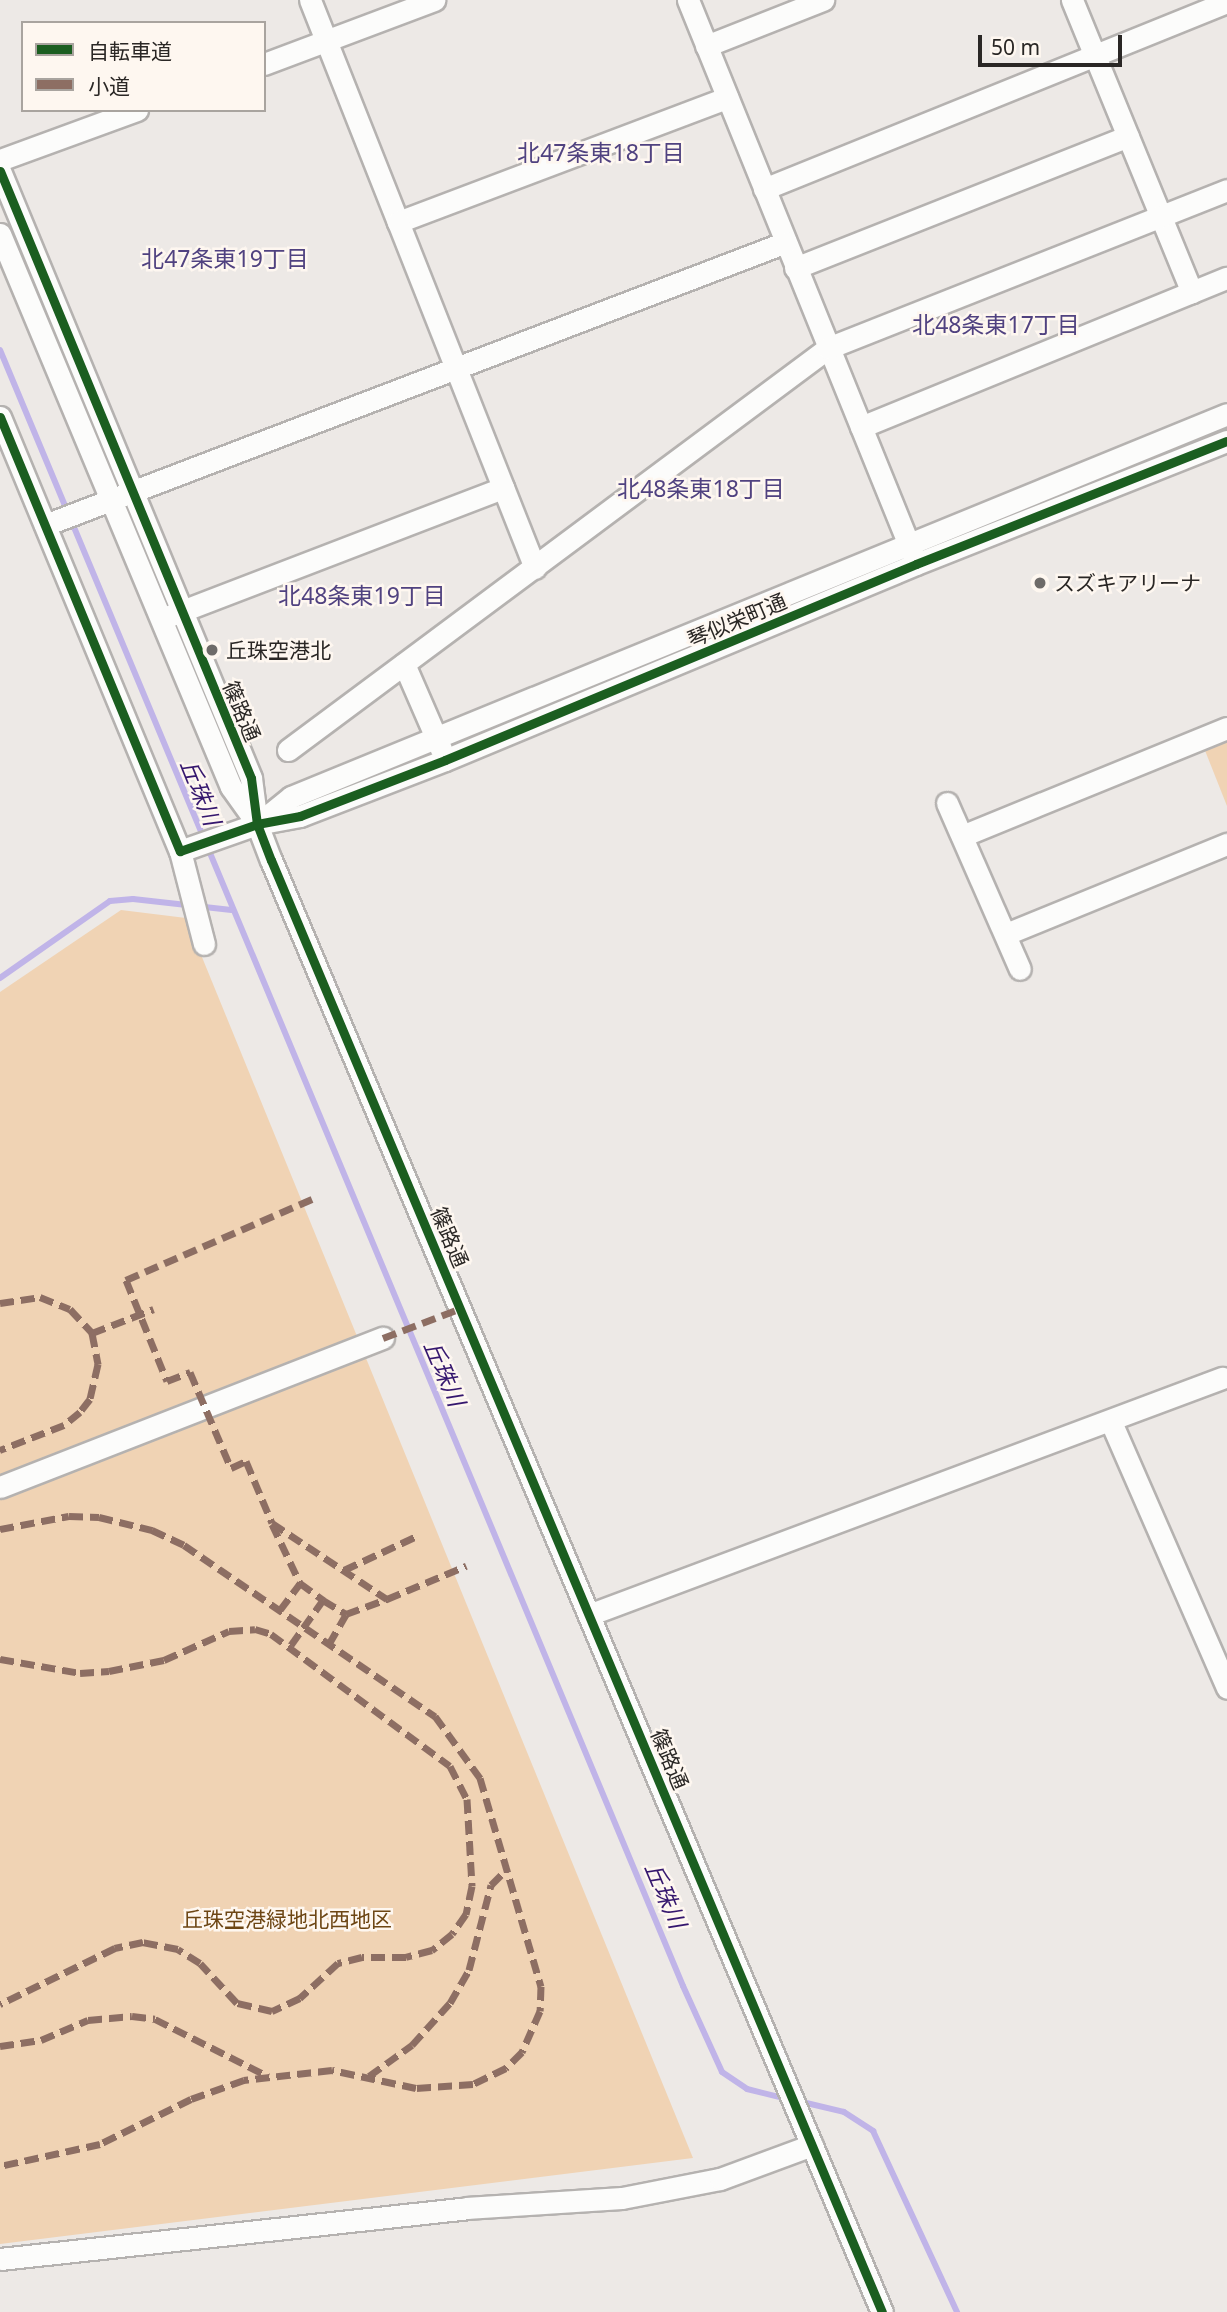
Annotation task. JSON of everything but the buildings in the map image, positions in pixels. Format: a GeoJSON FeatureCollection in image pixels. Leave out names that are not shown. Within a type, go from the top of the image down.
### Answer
{"type":"FeatureCollection","features":[{"type":"Feature","properties":{"kind":"street"},"geometry":{"type":"LineString","coordinates":[[310,0],[535,568]]}},
{"type":"Feature","properties":{"kind":"street"},"geometry":{"type":"LineString","coordinates":[[266,63],[434,0]]}},
{"type":"Feature","properties":{"kind":"street"},"geometry":{"type":"LineString","coordinates":[[688,0],[916,564]]}},
{"type":"Feature","properties":{"kind":"street"},"geometry":{"type":"LineString","coordinates":[[706,46],[823,0]]}},
{"type":"Feature","properties":{"kind":"street"},"geometry":{"type":"LineString","coordinates":[[1072,0],[1192,292]]}},
{"type":"Feature","properties":{"kind":"street"},"geometry":{"type":"LineString","coordinates":[[764,189],[1227,2]]}},
{"type":"Feature","properties":{"kind":"street"},"geometry":{"type":"LineString","coordinates":[[398,222],[727,98]]}},
{"type":"Feature","properties":{"kind":"street"},"geometry":{"type":"LineString","coordinates":[[0,160],[132,112]]}},
{"type":"Feature","properties":{"kind":"street"},"geometry":{"type":"LineString","coordinates":[[795,268],[1128,136]]}},
{"type":"Feature","properties":{"kind":"street","name":"篠路通"},"geometry":{"type":"LineString","coordinates":[[0,171],[129,491],[251,778],[257,824]]}},
{"type":"Feature","properties":{"kind":"street"},"geometry":{"type":"LineString","coordinates":[[288,750],[828,348],[1227,190]]}},
{"type":"Feature","properties":{"kind":"street","name":"篠路通"},"geometry":{"type":"LineString","coordinates":[[0,234],[5,259],[231,787],[257,824],[882,2312]]}},
{"type":"Feature","properties":{"kind":"street"},"geometry":{"type":"LineString","coordinates":[[50,523],[786,242]]}},
{"type":"Feature","properties":{"kind":"street"},"geometry":{"type":"LineString","coordinates":[[860,427],[1227,278]]}},
{"type":"Feature","properties":{"kind":"street","name":"琴似栄町通"},"geometry":{"type":"LineString","coordinates":[[257,824],[290,797],[908,542],[1227,414]]}},
{"type":"Feature","properties":{"kind":"street"},"geometry":{"type":"LineString","coordinates":[[0,417],[50,523],[185,849],[202,934]]}},
{"type":"Feature","properties":{"kind":"street","name":"琴似栄町通"},"geometry":{"type":"LineString","coordinates":[[257,824],[300,816],[445,760],[916,564],[1227,441]]}},
{"type":"Feature","properties":{"kind":"street"},"geometry":{"type":"LineString","coordinates":[[160,618],[503,488]]}},
{"type":"Feature","properties":{"kind":"street"},"geometry":{"type":"LineString","coordinates":[[404,664],[445,760]]}},
{"type":"Feature","properties":{"kind":"street"},"geometry":{"type":"LineString","coordinates":[[962,836],[1227,728]]}},
{"type":"Feature","properties":{"kind":"street"},"geometry":{"type":"LineString","coordinates":[[947,803],[1020,970]]}},
{"type":"Feature","properties":{"kind":"street"},"geometry":{"type":"LineString","coordinates":[[185,849],[257,824]]}},
{"type":"Feature","properties":{"kind":"street"},"geometry":{"type":"LineString","coordinates":[[1006,934],[1227,844]]}},
{"type":"Feature","properties":{"kind":"street"},"geometry":{"type":"LineString","coordinates":[[0,1487],[383,1338]]}},
{"type":"Feature","properties":{"kind":"street"},"geometry":{"type":"LineString","coordinates":[[591,1614],[1111,1422],[1222,1378]]}},
{"type":"Feature","properties":{"kind":"street"},"geometry":{"type":"LineString","coordinates":[[1111,1422],[1227,1688]]}},
{"type":"Feature","properties":{"kind":"street"},"geometry":{"type":"LineString","coordinates":[[0,2259],[466,2208],[622,2198],[720,2179],[811,2145]]}},
{"type":"Feature","properties":{"kind":"green space"},"geometry":{"type":"Polygon","coordinates":[[[1227,739],[1227,806],[1204,748],[1227,739]]]}},
{"type":"Feature","properties":{"kind":"green space","name":"丘珠空港緑地北西地区"},"geometry":{"type":"Polygon","coordinates":[[[121,910],[186,918],[693,2158],[0,2244],[0,992],[121,910]]]}},
{"type":"Feature","properties":{"kind":"waterway","name":"丘珠川"},"geometry":{"type":"LineString","coordinates":[[0,350],[683,1986],[722,2072],[747,2089],[787,2099]]}},
{"type":"Feature","properties":{"kind":"waterway"},"geometry":{"type":"LineString","coordinates":[[0,978],[110,901],[133,899],[231,910]]}},
{"type":"Feature","properties":{"kind":"waterway","name":"丘珠川"},"geometry":{"type":"LineString","coordinates":[[798,2101],[844,2112],[873,2131],[957,2312]]}},
{"type":"Feature","properties":{"kind":"marked path"},"geometry":{"type":"LineString","coordinates":[[312,1199],[126,1280],[167,1381],[190,1372],[231,1468],[246,1461],[272,1523],[387,1599],[466,1566]]}},
{"type":"Feature","properties":{"kind":"marked path"},"geometry":{"type":"LineString","coordinates":[[0,1303],[40,1297],[70,1309],[92,1333],[98,1364],[90,1399],[80,1412],[64,1425],[0,1450]]}},
{"type":"Feature","properties":{"kind":"marked path"},"geometry":{"type":"LineString","coordinates":[[383,1338],[461,1308]]}},
{"type":"Feature","properties":{"kind":"marked path"},"geometry":{"type":"LineString","coordinates":[[92,1333],[154,1309]]}},
{"type":"Feature","properties":{"kind":"marked path"},"geometry":{"type":"LineString","coordinates":[[0,1529],[69,1516],[99,1517],[152,1530],[184,1545],[435,1716],[480,1778],[541,1986],[540,2011],[522,2052],[506,2068],[473,2084],[416,2088],[332,2070],[244,2080],[191,2099],[100,2144],[0,2166]]}},
{"type":"Feature","properties":{"kind":"marked path"},"geometry":{"type":"LineString","coordinates":[[272,1524],[300,1583],[323,1600],[346,1614],[387,1599]]}},
{"type":"Feature","properties":{"kind":"marked path"},"geometry":{"type":"LineString","coordinates":[[344,1570],[417,1536]]}},
{"type":"Feature","properties":{"kind":"marked path"},"geometry":{"type":"LineString","coordinates":[[280,1610],[300,1583]]}},
{"type":"Feature","properties":{"kind":"marked path"},"geometry":{"type":"LineString","coordinates":[[291,1645],[323,1600]]}},
{"type":"Feature","properties":{"kind":"marked path"},"geometry":{"type":"LineString","coordinates":[[329,1644],[346,1614]]}},
{"type":"Feature","properties":{"kind":"marked path"},"geometry":{"type":"LineString","coordinates":[[0,1659],[80,1673],[109,1671],[164,1660],[229,1631],[255,1629],[271,1634],[450,1766],[467,1799],[472,1886],[466,1914],[452,1934],[432,1950],[406,1957],[362,1957],[338,1963],[300,1998],[272,2011],[237,2003],[200,1963],[178,1949],[143,1942],[115,1948],[0,2004]]}},
{"type":"Feature","properties":{"kind":"marked path"},"geometry":{"type":"LineString","coordinates":[[369,2076],[412,2045],[450,2003],[469,1970],[491,1885],[507,1869]]}},
{"type":"Feature","properties":{"kind":"marked path"},"geometry":{"type":"LineString","coordinates":[[0,2046],[41,2040],[88,2020],[132,2016],[155,2019],[268,2076]]}},
{"type":"Feature","properties":{"kind":"cycle path"},"geometry":{"type":"LineString","coordinates":[[0,171],[251,778],[257,824],[271,860],[882,2312]]}},
{"type":"Feature","properties":{"kind":"cycle path"},"geometry":{"type":"LineString","coordinates":[[0,417],[180,851],[257,824],[300,816],[445,760],[916,564],[1227,441]]}},
{"type":"Feature","properties":{"kind":"place","name":"スズキアリーナ"},"geometry":{"type":"Point","coordinates":[1040,583]}},
{"type":"Feature","properties":{"kind":"place","name":"丘珠空港北"},"geometry":{"type":"Point","coordinates":[212,650]}},
{"type":"Feature","properties":{"kind":"district","name":"北47条東18丁目"},"geometry":{"type":"Point","coordinates":[601,152]}},
{"type":"Feature","properties":{"kind":"district","name":"北47条東19丁目"},"geometry":{"type":"Point","coordinates":[225,258]}},
{"type":"Feature","properties":{"kind":"district","name":"北48条東17丁目"},"geometry":{"type":"Point","coordinates":[996,324]}},
{"type":"Feature","properties":{"kind":"district","name":"北48条東18丁目"},"geometry":{"type":"Point","coordinates":[701,488]}},
{"type":"Feature","properties":{"kind":"district","name":"北48条東19丁目"},"geometry":{"type":"Point","coordinates":[362,595]}}]}
